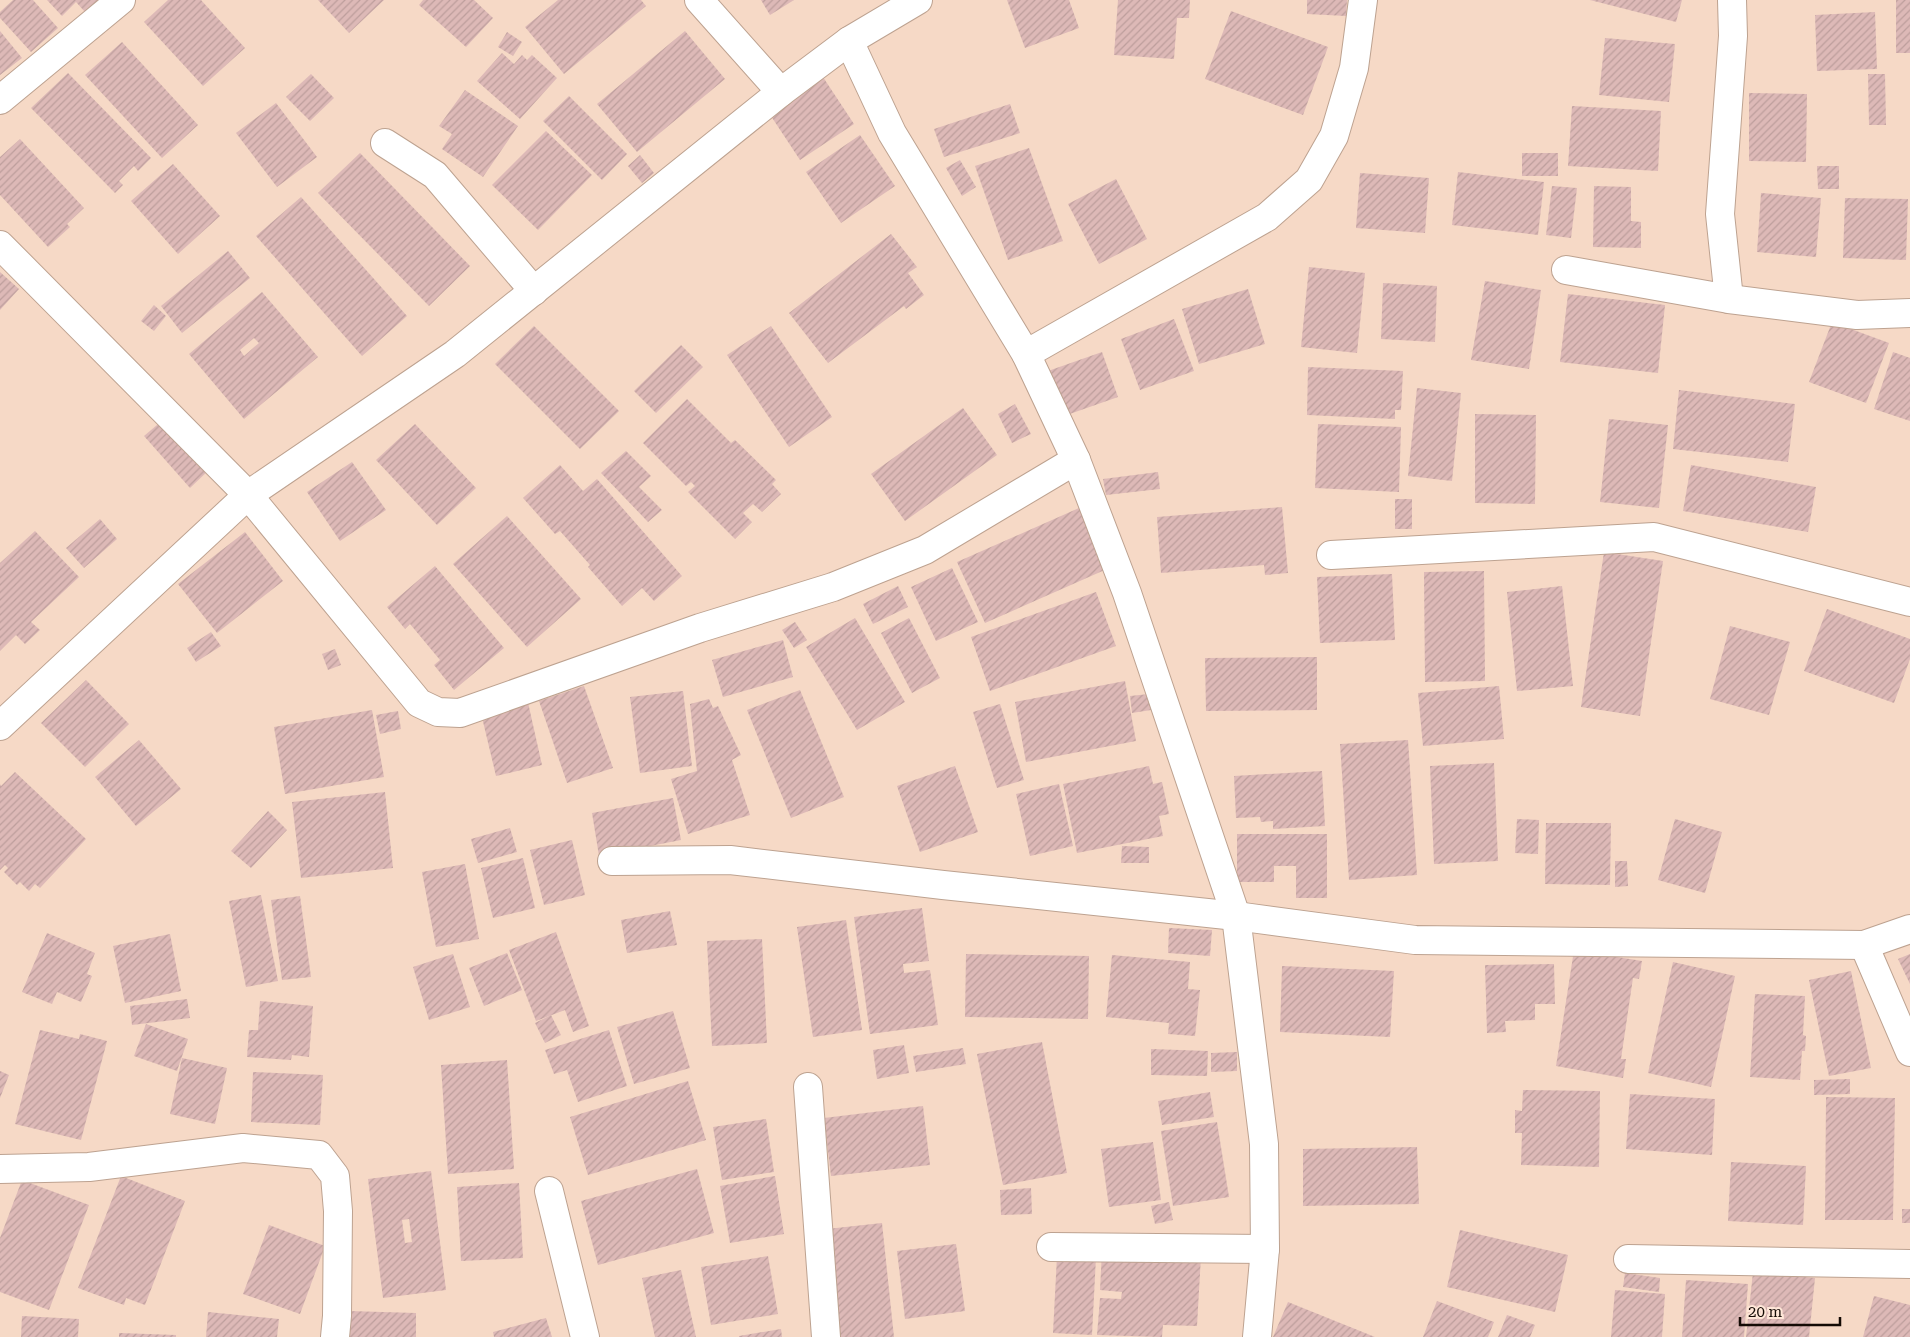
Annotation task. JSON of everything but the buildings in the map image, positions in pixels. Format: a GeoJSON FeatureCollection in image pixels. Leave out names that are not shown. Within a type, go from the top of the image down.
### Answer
{"type":"FeatureCollection","features":[{"type":"Feature","properties":{"kind":"street"},"geometry":{"type":"LineString","coordinates":[[0,100],[121,0]]}},
{"type":"Feature","properties":{"kind":"street"},"geometry":{"type":"LineString","coordinates":[[699,0],[780,92]]}},
{"type":"Feature","properties":{"kind":"street"},"geometry":{"type":"LineString","coordinates":[[0,726],[248,495],[455,354],[780,92],[849,41],[918,0]]}},
{"type":"Feature","properties":{"kind":"street"},"geometry":{"type":"LineString","coordinates":[[1026,354],[1267,217],[1309,180],[1334,136],[1354,68],[1364,0]]}},
{"type":"Feature","properties":{"kind":"street"},"geometry":{"type":"LineString","coordinates":[[1729,299],[1720,214],[1733,36],[1732,0]]}},
{"type":"Feature","properties":{"kind":"street"},"geometry":{"type":"LineString","coordinates":[[849,41],[892,133],[1026,354],[1076,460],[1126,594],[1236,916],[1264,1144],[1265,1249],[1257,1337]]}},
{"type":"Feature","properties":{"kind":"street"},"geometry":{"type":"LineString","coordinates":[[385,143],[435,175],[534,291]]}},
{"type":"Feature","properties":{"kind":"street"},"geometry":{"type":"LineString","coordinates":[[0,245],[248,495],[419,703],[438,712],[460,713],[700,628],[843,584],[925,550],[1076,460]]}},
{"type":"Feature","properties":{"kind":"street"},"geometry":{"type":"LineString","coordinates":[[1566,270],[1729,299],[1856,315],[1910,313]]}},
{"type":"Feature","properties":{"kind":"street"},"geometry":{"type":"LineString","coordinates":[[1332,555],[1654,537],[1910,602]]}},
{"type":"Feature","properties":{"kind":"street"},"geometry":{"type":"LineString","coordinates":[[612,861],[730,860],[943,886],[1236,916],[1415,940],[1864,944],[1910,929]]}},
{"type":"Feature","properties":{"kind":"street"},"geometry":{"type":"LineString","coordinates":[[1864,944],[1910,1052]]}},
{"type":"Feature","properties":{"kind":"street"},"geometry":{"type":"LineString","coordinates":[[808,1087],[826,1337]]}},
{"type":"Feature","properties":{"kind":"street"},"geometry":{"type":"LineString","coordinates":[[0,1168],[89,1168],[243,1148],[319,1155],[335,1176],[338,1210],[337,1316],[335,1337]]}},
{"type":"Feature","properties":{"kind":"street"},"geometry":{"type":"LineString","coordinates":[[549,1191],[585,1337]]}},
{"type":"Feature","properties":{"kind":"street"},"geometry":{"type":"LineString","coordinates":[[1051,1247],[1265,1249]]}},
{"type":"Feature","properties":{"kind":"street"},"geometry":{"type":"LineString","coordinates":[[1628,1258],[1910,1264]]}}]}
